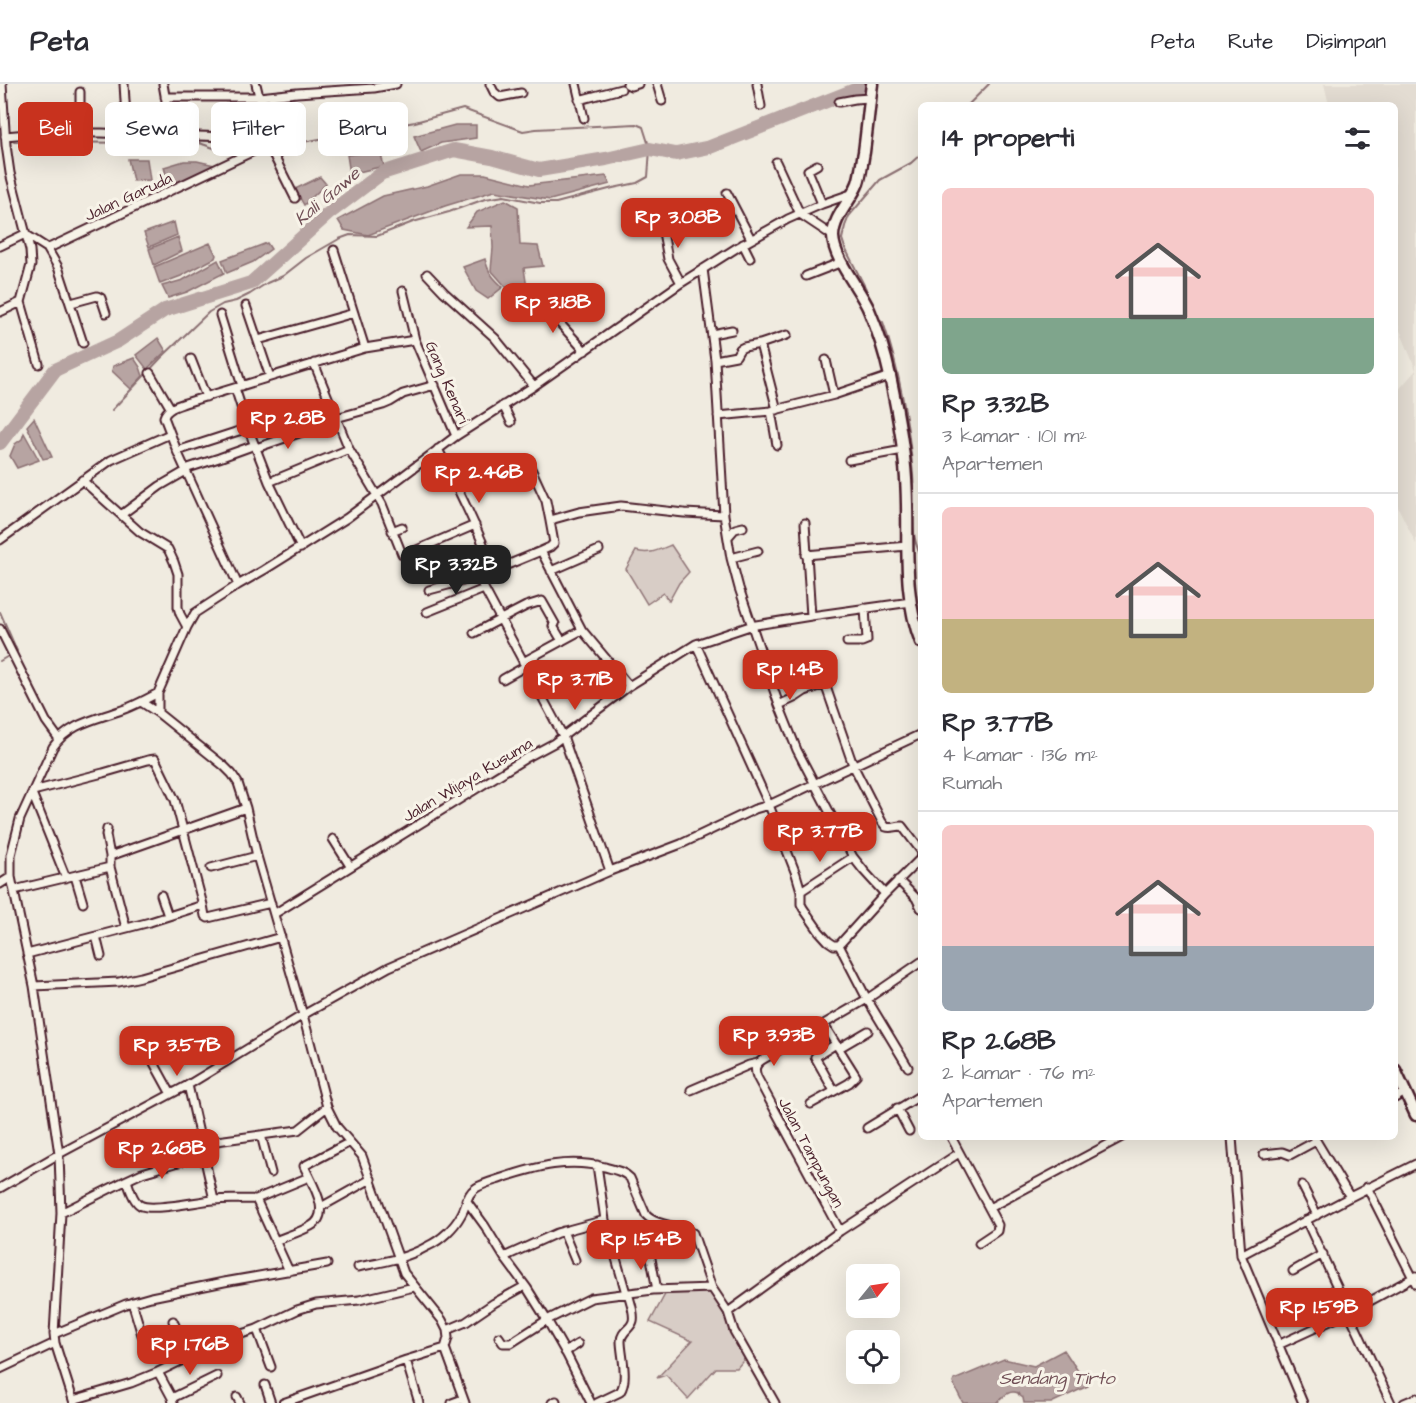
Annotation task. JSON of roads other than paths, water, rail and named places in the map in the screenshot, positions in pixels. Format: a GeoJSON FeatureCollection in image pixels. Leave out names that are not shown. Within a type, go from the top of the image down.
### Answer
{"type":"FeatureCollection","features":[{"type":"Feature","properties":{"kind":"main road"},"geometry":{"type":"LineString","coordinates":[[871,92],[858,183],[836,224],[833,236],[836,250],[868,309],[880,339],[890,376],[903,450],[911,602],[918,633]]}},
{"type":"Feature","properties":{"kind":"main road"},"geometry":{"type":"LineString","coordinates":[[1400,1095],[1416,1115]]}},
{"type":"Feature","properties":{"kind":"street"},"geometry":{"type":"LineString","coordinates":[[2,84],[10,173],[30,250],[31,265],[21,302],[39,364]]}},
{"type":"Feature","properties":{"kind":"street"},"geometry":{"type":"LineString","coordinates":[[124,84],[125,102]]}},
{"type":"Feature","properties":{"kind":"street"},"geometry":{"type":"LineString","coordinates":[[164,84],[166,102]]}},
{"type":"Feature","properties":{"kind":"street"},"geometry":{"type":"LineString","coordinates":[[256,84],[260,102]]}},
{"type":"Feature","properties":{"kind":"street"},"geometry":{"type":"LineString","coordinates":[[297,84],[297,93]]}},
{"type":"Feature","properties":{"kind":"street"},"geometry":{"type":"LineString","coordinates":[[165,97],[259,97],[396,84]]}},
{"type":"Feature","properties":{"kind":"street"},"geometry":{"type":"LineString","coordinates":[[490,84],[500,97],[521,93]]}},
{"type":"Feature","properties":{"kind":"street"},"geometry":{"type":"LineString","coordinates":[[576,84],[584,118]]}},
{"type":"Feature","properties":{"kind":"street"},"geometry":{"type":"LineString","coordinates":[[579,100],[638,84]]}},
{"type":"Feature","properties":{"kind":"street"},"geometry":{"type":"LineString","coordinates":[[657,84],[662,101]]}},
{"type":"Feature","properties":{"kind":"street"},"geometry":{"type":"LineString","coordinates":[[757,84],[761,106]]}},
{"type":"Feature","properties":{"kind":"street"},"geometry":{"type":"LineString","coordinates":[[80,92],[80,102]]}},
{"type":"Feature","properties":{"kind":"street"},"geometry":{"type":"LineString","coordinates":[[839,102],[855,99],[871,92]]}},
{"type":"Feature","properties":{"kind":"street"},"geometry":{"type":"LineString","coordinates":[[5,136],[18,135]]}},
{"type":"Feature","properties":{"kind":"street","name":"Jalan Garuda"},"geometry":{"type":"LineString","coordinates":[[46,248],[243,156]]}},
{"type":"Feature","properties":{"kind":"street"},"geometry":{"type":"LineString","coordinates":[[276,156],[295,198]]}},
{"type":"Feature","properties":{"kind":"street"},"geometry":{"type":"LineString","coordinates":[[776,162],[800,214],[833,236]]}},
{"type":"Feature","properties":{"kind":"street"},"geometry":{"type":"LineString","coordinates":[[817,165],[808,170],[822,204]]}},
{"type":"Feature","properties":{"kind":"street"},"geometry":{"type":"LineString","coordinates":[[0,176],[10,173]]}},
{"type":"Feature","properties":{"kind":"street"},"geometry":{"type":"LineString","coordinates":[[727,193],[751,239]]}},
{"type":"Feature","properties":{"kind":"street"},"geometry":{"type":"LineString","coordinates":[[158,713],[158,693],[195,612],[347,518],[456,435],[534,386],[681,283],[742,244],[788,219],[822,204],[852,195]]}},
{"type":"Feature","properties":{"kind":"street"},"geometry":{"type":"LineString","coordinates":[[661,221],[668,259],[681,283]]}},
{"type":"Feature","properties":{"kind":"street"},"geometry":{"type":"LineString","coordinates":[[25,234],[46,248],[58,267],[84,343]]}},
{"type":"Feature","properties":{"kind":"street"},"geometry":{"type":"LineString","coordinates":[[0,246],[25,234]]}},
{"type":"Feature","properties":{"kind":"street"},"geometry":{"type":"LineString","coordinates":[[742,244],[750,258]]}},
{"type":"Feature","properties":{"kind":"street"},"geometry":{"type":"LineString","coordinates":[[334,250],[364,348]]}},
{"type":"Feature","properties":{"kind":"street"},"geometry":{"type":"LineString","coordinates":[[806,276],[842,262]]}},
{"type":"Feature","properties":{"kind":"street"},"geometry":{"type":"LineString","coordinates":[[703,269],[715,360],[724,515],[738,588],[778,705],[797,750],[853,857],[885,894]]}},
{"type":"Feature","properties":{"kind":"street"},"geometry":{"type":"LineString","coordinates":[[427,274],[495,338],[534,386]]}},
{"type":"Feature","properties":{"kind":"street","name":"Gang Kenari"},"geometry":{"type":"LineString","coordinates":[[403,291],[415,340],[456,435]]}},
{"type":"Feature","properties":{"kind":"street"},"geometry":{"type":"LineString","coordinates":[[71,303],[97,296],[106,313]]}},
{"type":"Feature","properties":{"kind":"street"},"geometry":{"type":"LineString","coordinates":[[0,312],[21,302]]}},
{"type":"Feature","properties":{"kind":"street"},"geometry":{"type":"LineString","coordinates":[[552,304],[555,318],[585,351]]}},
{"type":"Feature","properties":{"kind":"street"},"geometry":{"type":"LineString","coordinates":[[246,306],[270,377]]}},
{"type":"Feature","properties":{"kind":"street"},"geometry":{"type":"LineString","coordinates":[[258,340],[354,314]]}},
{"type":"Feature","properties":{"kind":"street"},"geometry":{"type":"LineString","coordinates":[[220,315],[248,428],[269,482],[301,548]]}},
{"type":"Feature","properties":{"kind":"street"},"geometry":{"type":"LineString","coordinates":[[712,334],[732,330]]}},
{"type":"Feature","properties":{"kind":"street"},"geometry":{"type":"LineString","coordinates":[[715,360],[736,357],[740,349],[787,335]]}},
{"type":"Feature","properties":{"kind":"street"},"geometry":{"type":"LineString","coordinates":[[238,585],[177,451],[164,417],[166,412],[206,397],[364,348],[415,340]]}},
{"type":"Feature","properties":{"kind":"street"},"geometry":{"type":"LineString","coordinates":[[760,344],[774,410],[777,445]]}},
{"type":"Feature","properties":{"kind":"street"},"geometry":{"type":"LineString","coordinates":[[191,359],[206,397]]}},
{"type":"Feature","properties":{"kind":"street"},"geometry":{"type":"LineString","coordinates":[[826,360],[834,395]]}},
{"type":"Feature","properties":{"kind":"street"},"geometry":{"type":"LineString","coordinates":[[314,363],[349,449],[377,496],[402,554],[405,555],[475,525]]}},
{"type":"Feature","properties":{"kind":"street"},"geometry":{"type":"LineString","coordinates":[[150,373],[171,409]]}},
{"type":"Feature","properties":{"kind":"street"},"geometry":{"type":"LineString","coordinates":[[718,416],[774,410],[834,395],[890,376]]}},
{"type":"Feature","properties":{"kind":"street"},"geometry":{"type":"LineString","coordinates":[[336,418],[383,405],[403,394],[435,385]]}},
{"type":"Feature","properties":{"kind":"street"},"geometry":{"type":"LineString","coordinates":[[503,405],[511,422]]}},
{"type":"Feature","properties":{"kind":"street"},"geometry":{"type":"LineString","coordinates":[[177,451],[248,428]]}},
{"type":"Feature","properties":{"kind":"street"},"geometry":{"type":"LineString","coordinates":[[121,515],[185,470],[312,429]]}},
{"type":"Feature","properties":{"kind":"street"},"geometry":{"type":"LineString","coordinates":[[0,540],[111,460],[170,434]]}},
{"type":"Feature","properties":{"kind":"street"},"geometry":{"type":"LineString","coordinates":[[269,482],[349,449]]}},
{"type":"Feature","properties":{"kind":"street"},"geometry":{"type":"LineString","coordinates":[[438,449],[475,525],[494,571]]}},
{"type":"Feature","properties":{"kind":"street"},"geometry":{"type":"LineString","coordinates":[[849,460],[903,450]]}},
{"type":"Feature","properties":{"kind":"street"},"geometry":{"type":"LineString","coordinates":[[429,591],[478,578],[550,547],[554,543],[546,501],[528,462]]}},
{"type":"Feature","properties":{"kind":"street"},"geometry":{"type":"LineString","coordinates":[[82,480],[140,532],[168,549],[178,574],[178,607],[187,627]]}},
{"type":"Feature","properties":{"kind":"street"},"geometry":{"type":"LineString","coordinates":[[550,521],[579,512],[621,506],[724,515]]}},
{"type":"Feature","properties":{"kind":"street"},"geometry":{"type":"LineString","coordinates":[[805,523],[811,616]]}},
{"type":"Feature","properties":{"kind":"street"},"geometry":{"type":"LineString","coordinates":[[392,531],[402,527]]}},
{"type":"Feature","properties":{"kind":"street"},"geometry":{"type":"LineString","coordinates":[[728,537],[735,529],[743,527]]}},
{"type":"Feature","properties":{"kind":"street"},"geometry":{"type":"LineString","coordinates":[[806,555],[907,546]]}},
{"type":"Feature","properties":{"kind":"street"},"geometry":{"type":"LineString","coordinates":[[551,571],[599,550]]}},
{"type":"Feature","properties":{"kind":"street"},"geometry":{"type":"LineString","coordinates":[[541,551],[582,630],[629,686]]}},
{"type":"Feature","properties":{"kind":"street"},"geometry":{"type":"LineString","coordinates":[[731,558],[758,551]]}},
{"type":"Feature","properties":{"kind":"street"},"geometry":{"type":"LineString","coordinates":[[478,578],[563,736],[610,871]]}},
{"type":"Feature","properties":{"kind":"street"},"geometry":{"type":"LineString","coordinates":[[427,612],[484,589]]}},
{"type":"Feature","properties":{"kind":"street"},"geometry":{"type":"LineString","coordinates":[[474,633],[526,606],[542,601],[562,641]]}},
{"type":"Feature","properties":{"kind":"street","name":"Jalan Wijaya Kusuma"},"geometry":{"type":"LineString","coordinates":[[274,914],[554,743],[629,686],[696,644],[750,626],[911,602]]}},
{"type":"Feature","properties":{"kind":"street"},"geometry":{"type":"LineString","coordinates":[[847,642],[862,642],[867,639],[865,608]]}},
{"type":"Feature","properties":{"kind":"street"},"geometry":{"type":"LineString","coordinates":[[0,629],[46,721],[59,739]]}},
{"type":"Feature","properties":{"kind":"street"},"geometry":{"type":"LineString","coordinates":[[504,679],[582,630]]}},
{"type":"Feature","properties":{"kind":"street"},"geometry":{"type":"LineString","coordinates":[[696,644],[770,805],[796,874],[801,891],[801,904],[805,913],[828,941],[839,945]]}},
{"type":"Feature","properties":{"kind":"street"},"geometry":{"type":"LineString","coordinates":[[0,650],[9,649]]}},
{"type":"Feature","properties":{"kind":"street"},"geometry":{"type":"LineString","coordinates":[[778,705],[825,684],[854,765],[886,827],[902,826],[918,847]]}},
{"type":"Feature","properties":{"kind":"street"},"geometry":{"type":"LineString","coordinates":[[158,693],[119,711],[82,723],[59,739],[53,747],[20,819],[11,855],[11,877],[34,986],[59,1154],[61,1213],[54,1334],[73,1402],[158,1372],[226,1339],[257,1329],[297,1310],[316,1304],[359,1300],[414,1287]]}},
{"type":"Feature","properties":{"kind":"street"},"geometry":{"type":"LineString","coordinates":[[141,702],[158,713],[232,774],[238,783],[327,1107],[337,1127],[362,1156],[404,1273],[442,1320],[447,1330],[448,1338],[445,1348],[464,1401],[452,1403]]}},
{"type":"Feature","properties":{"kind":"street"},"geometry":{"type":"LineString","coordinates":[[0,1188],[188,1085],[303,1015],[389,967],[610,871],[681,844],[918,735]]}},
{"type":"Feature","properties":{"kind":"street"},"geometry":{"type":"LineString","coordinates":[[32,792],[155,759],[175,800],[205,916],[207,918],[271,903]]}},
{"type":"Feature","properties":{"kind":"street"},"geometry":{"type":"LineString","coordinates":[[32,792],[66,878]]}},
{"type":"Feature","properties":{"kind":"street"},"geometry":{"type":"LineString","coordinates":[[110,856],[246,808]]}},
{"type":"Feature","properties":{"kind":"street"},"geometry":{"type":"LineString","coordinates":[[107,829],[110,867],[126,928]]}},
{"type":"Feature","properties":{"kind":"street"},"geometry":{"type":"LineString","coordinates":[[333,839],[350,866]]}},
{"type":"Feature","properties":{"kind":"street"},"geometry":{"type":"LineString","coordinates":[[211,868],[257,856]]}},
{"type":"Feature","properties":{"kind":"street"},"geometry":{"type":"LineString","coordinates":[[801,891],[853,857]]}},
{"type":"Feature","properties":{"kind":"street"},"geometry":{"type":"LineString","coordinates":[[839,945],[918,861]]}},
{"type":"Feature","properties":{"kind":"street"},"geometry":{"type":"LineString","coordinates":[[14,890],[110,867]]}},
{"type":"Feature","properties":{"kind":"street"},"geometry":{"type":"LineString","coordinates":[[75,876],[83,903]]}},
{"type":"Feature","properties":{"kind":"street"},"geometry":{"type":"LineString","coordinates":[[0,884],[11,877]]}},
{"type":"Feature","properties":{"kind":"street"},"geometry":{"type":"LineString","coordinates":[[898,880],[918,902]]}},
{"type":"Feature","properties":{"kind":"street"},"geometry":{"type":"LineString","coordinates":[[161,895],[168,916]]}},
{"type":"Feature","properties":{"kind":"street"},"geometry":{"type":"LineString","coordinates":[[27,954],[126,928],[203,904]]}},
{"type":"Feature","properties":{"kind":"street"},"geometry":{"type":"LineString","coordinates":[[96,936],[101,956]]}},
{"type":"Feature","properties":{"kind":"street"},"geometry":{"type":"LineString","coordinates":[[34,986],[119,982],[281,937]]}},
{"type":"Feature","properties":{"kind":"street"},"geometry":{"type":"LineString","coordinates":[[839,945],[867,999],[908,1067]]}},
{"type":"Feature","properties":{"kind":"street"},"geometry":{"type":"LineString","coordinates":[[691,1090],[758,1063],[867,999],[918,964]]}},
{"type":"Feature","properties":{"kind":"street"},"geometry":{"type":"LineString","coordinates":[[811,1104],[849,1083],[856,1076],[824,1025]]}},
{"type":"Feature","properties":{"kind":"street"},"geometry":{"type":"LineString","coordinates":[[834,1091],[815,1057],[868,1031]]}},
{"type":"Feature","properties":{"kind":"street"},"geometry":{"type":"LineString","coordinates":[[137,1032],[171,1094]]}},
{"type":"Feature","properties":{"kind":"street","name":"Jalan Tampungan"},"geometry":{"type":"LineString","coordinates":[[758,1063],[755,1071],[757,1077],[840,1231]]}},
{"type":"Feature","properties":{"kind":"street"},"geometry":{"type":"LineString","coordinates":[[188,1085],[214,1200]]}},
{"type":"Feature","properties":{"kind":"street"},"geometry":{"type":"LineString","coordinates":[[867,1128],[918,1097]]}},
{"type":"Feature","properties":{"kind":"street"},"geometry":{"type":"LineString","coordinates":[[202,1143],[298,1130],[327,1107]]}},
{"type":"Feature","properties":{"kind":"street"},"geometry":{"type":"LineString","coordinates":[[897,1108],[909,1131]]}},
{"type":"Feature","properties":{"kind":"street"},"geometry":{"type":"LineString","coordinates":[[261,1135],[271,1173]]}},
{"type":"Feature","properties":{"kind":"street"},"geometry":{"type":"LineString","coordinates":[[952,1140],[998,1225],[996,1231],[979,1243]]}},
{"type":"Feature","properties":{"kind":"street"},"geometry":{"type":"LineString","coordinates":[[990,1208],[1116,1140]]}},
{"type":"Feature","properties":{"kind":"street"},"geometry":{"type":"LineString","coordinates":[[1232,1140],[1241,1255],[1303,1403]]}},
{"type":"Feature","properties":{"kind":"street"},"geometry":{"type":"LineString","coordinates":[[1264,1154],[1284,1152],[1290,1155],[1313,1140]]}},
{"type":"Feature","properties":{"kind":"street"},"geometry":{"type":"LineString","coordinates":[[1316,1140],[1350,1197]]}},
{"type":"Feature","properties":{"kind":"street"},"geometry":{"type":"LineString","coordinates":[[275,1241],[317,1223],[321,1216],[321,1207],[304,1166],[350,1142]]}},
{"type":"Feature","properties":{"kind":"street"},"geometry":{"type":"LineString","coordinates":[[728,1312],[840,1231],[959,1153]]}},
{"type":"Feature","properties":{"kind":"street"},"geometry":{"type":"LineString","coordinates":[[61,1213],[142,1173],[189,1159]]}},
{"type":"Feature","properties":{"kind":"street"},"geometry":{"type":"LineString","coordinates":[[358,1266],[398,1259],[429,1246],[448,1232],[463,1214],[466,1200],[476,1188],[533,1168],[566,1162],[597,1165],[626,1173],[649,1219],[693,1233],[712,1288],[728,1312],[734,1331],[775,1403]]}},
{"type":"Feature","properties":{"kind":"street"},"geometry":{"type":"LineString","coordinates":[[1241,1255],[1367,1187],[1416,1164]]}},
{"type":"Feature","properties":{"kind":"street"},"geometry":{"type":"LineString","coordinates":[[597,1165],[605,1220],[633,1315],[633,1322],[621,1339],[623,1388],[620,1392],[597,1403]]}},
{"type":"Feature","properties":{"kind":"street"},"geometry":{"type":"LineString","coordinates":[[127,1180],[136,1202],[154,1208],[214,1200],[256,1200],[309,1177]]}},
{"type":"Feature","properties":{"kind":"street"},"geometry":{"type":"LineString","coordinates":[[321,1207],[371,1179]]}},
{"type":"Feature","properties":{"kind":"street"},"geometry":{"type":"LineString","coordinates":[[1302,1185],[1317,1215]]}},
{"type":"Feature","properties":{"kind":"street"},"geometry":{"type":"LineString","coordinates":[[1278,1345],[1415,1279],[1367,1187]]}},
{"type":"Feature","properties":{"kind":"street"},"geometry":{"type":"LineString","coordinates":[[256,1200],[289,1271]]}},
{"type":"Feature","properties":{"kind":"street"},"geometry":{"type":"LineString","coordinates":[[466,1200],[547,1320],[591,1403]]}},
{"type":"Feature","properties":{"kind":"street"},"geometry":{"type":"LineString","coordinates":[[504,1257],[563,1231],[605,1220]]}},
{"type":"Feature","properties":{"kind":"street"},"geometry":{"type":"LineString","coordinates":[[1306,1220],[1391,1403]]}},
{"type":"Feature","properties":{"kind":"street"},"geometry":{"type":"LineString","coordinates":[[563,1231],[575,1260]]}},
{"type":"Feature","properties":{"kind":"street"},"geometry":{"type":"LineString","coordinates":[[649,1248],[657,1290]]}},
{"type":"Feature","properties":{"kind":"street"},"geometry":{"type":"LineString","coordinates":[[1293,1271],[1323,1254]]}},
{"type":"Feature","properties":{"kind":"street"},"geometry":{"type":"LineString","coordinates":[[54,1334],[132,1302],[213,1284],[327,1264]]}},
{"type":"Feature","properties":{"kind":"street"},"geometry":{"type":"LineString","coordinates":[[447,1330],[466,1322],[525,1286]]}},
{"type":"Feature","properties":{"kind":"street"},"geometry":{"type":"LineString","coordinates":[[499,1337],[502,1343],[511,1343],[547,1320],[591,1298],[657,1290],[712,1288]]}},
{"type":"Feature","properties":{"kind":"street"},"geometry":{"type":"LineString","coordinates":[[132,1302],[142,1335]]}},
{"type":"Feature","properties":{"kind":"street"},"geometry":{"type":"LineString","coordinates":[[173,1321],[179,1334],[187,1336],[195,1353]]}},
{"type":"Feature","properties":{"kind":"street"},"geometry":{"type":"LineString","coordinates":[[257,1329],[271,1366]]}},
{"type":"Feature","properties":{"kind":"street"},"geometry":{"type":"LineString","coordinates":[[0,1369],[55,1343]]}},
{"type":"Feature","properties":{"kind":"street"},"geometry":{"type":"LineString","coordinates":[[565,1352],[578,1344]]}},
{"type":"Feature","properties":{"kind":"street"},"geometry":{"type":"LineString","coordinates":[[283,1403],[445,1348]]}},
{"type":"Feature","properties":{"kind":"street"},"geometry":{"type":"LineString","coordinates":[[406,1360],[419,1403]]}},
{"type":"Feature","properties":{"kind":"street"},"geometry":{"type":"LineString","coordinates":[[158,1372],[173,1400],[218,1376]]}},
{"type":"Feature","properties":{"kind":"street"},"geometry":{"type":"LineString","coordinates":[[265,1385],[271,1403]]}},
{"type":"Feature","properties":{"kind":"street"},"geometry":{"type":"LineString","coordinates":[[1404,1403],[1416,1398]]}},
{"type":"Feature","properties":{"kind":"water"},"geometry":{"type":"Polygon","coordinates":[[[455,125],[476,125],[476,138],[441,143],[421,152],[414,136],[455,125]]]}},
{"type":"Feature","properties":{"kind":"water"},"geometry":{"type":"Polygon","coordinates":[[[347,156],[381,156],[384,166],[350,174],[347,156]]]}},
{"type":"Feature","properties":{"kind":"water"},"geometry":{"type":"Polygon","coordinates":[[[128,159],[147,159],[150,180],[133,181],[128,159]]]}},
{"type":"Feature","properties":{"kind":"water"},"geometry":{"type":"Polygon","coordinates":[[[184,161],[215,165],[215,168],[183,183],[169,186],[164,167],[184,161]]]}},
{"type":"Feature","properties":{"kind":"water"},"geometry":{"type":"Polygon","coordinates":[[[461,174],[485,174],[529,185],[606,176],[610,184],[550,200],[494,191],[445,206],[368,235],[344,230],[338,220],[383,196],[427,186],[461,174]]]}},
{"type":"Feature","properties":{"kind":"water"},"geometry":{"type":"Polygon","coordinates":[[[320,177],[326,184],[304,205],[295,189],[320,177]]]}},
{"type":"Feature","properties":{"kind":"water"},"geometry":{"type":"Polygon","coordinates":[[[505,200],[518,207],[520,245],[538,246],[543,266],[524,268],[527,288],[519,292],[507,288],[491,270],[492,226],[466,227],[477,212],[505,200]]]}},
{"type":"Feature","properties":{"kind":"water"},"geometry":{"type":"Polygon","coordinates":[[[174,222],[177,235],[149,247],[144,233],[174,222]]]}},
{"type":"Feature","properties":{"kind":"water"},"geometry":{"type":"Polygon","coordinates":[[[178,237],[182,251],[154,265],[149,249],[178,237]]]}},
{"type":"Feature","properties":{"kind":"water"},"geometry":{"type":"Polygon","coordinates":[[[210,243],[216,255],[215,258],[160,284],[154,267],[210,243]]]}},
{"type":"Feature","properties":{"kind":"water"},"geometry":{"type":"Polygon","coordinates":[[[267,243],[271,249],[253,262],[227,273],[222,260],[267,243]]]}},
{"type":"Feature","properties":{"kind":"water"},"geometry":{"type":"Polygon","coordinates":[[[485,259],[491,275],[503,287],[488,299],[476,291],[463,267],[485,259]]]}},
{"type":"Feature","properties":{"kind":"water"},"geometry":{"type":"Polygon","coordinates":[[[218,260],[224,273],[187,292],[168,298],[162,286],[183,280],[218,260]]]}},
{"type":"Feature","properties":{"kind":"water"},"geometry":{"type":"Polygon","coordinates":[[[158,338],[166,351],[147,369],[136,355],[158,338]]]}},
{"type":"Feature","properties":{"kind":"water"},"geometry":{"type":"Polygon","coordinates":[[[134,358],[143,376],[131,389],[112,371],[113,366],[134,358]]]}},
{"type":"Feature","properties":{"kind":"water"},"geometry":{"type":"Polygon","coordinates":[[[34,418],[52,457],[43,459],[27,426],[34,418]]]}},
{"type":"Feature","properties":{"kind":"water"},"geometry":{"type":"Polygon","coordinates":[[[24,433],[39,460],[17,468],[10,456],[15,444],[22,439],[24,433]]]}},
{"type":"Feature","properties":{"kind":"water","name":"Sendang Tirto"},"geometry":{"type":"Polygon","coordinates":[[[1064,1350],[1088,1386],[1051,1403],[1024,1403],[1018,1393],[1012,1392],[1006,1394],[997,1403],[963,1403],[953,1383],[954,1380],[1004,1359],[1034,1366],[1064,1350]]]}},
{"type":"Feature","properties":{"kind":"waterway","name":"Kali Gawe"},"geometry":{"type":"LineString","coordinates":[[0,443],[55,370],[118,341],[165,310],[251,283],[328,214],[382,173],[454,150],[492,157],[539,170],[650,149],[676,154],[710,147],[870,84]]}},
{"type":"Feature","properties":{"kind":"waterway"},"geometry":{"type":"LineString","coordinates":[[971,102],[989,84]]}},
{"type":"Feature","properties":{"kind":"waterway"},"geometry":{"type":"LineString","coordinates":[[112,410],[209,312],[223,304],[236,301],[283,276],[306,258],[339,239],[350,235],[377,236],[485,199],[504,196],[540,203],[556,203],[637,183],[648,177],[650,149],[643,127],[636,124],[523,131],[463,109],[415,122],[306,141]]}},
{"type":"Feature","properties":{"kind":"waterway"},"geometry":{"type":"LineString","coordinates":[[14,142],[156,143],[188,139],[211,147]]}},
{"type":"Feature","properties":{"kind":"waterway"},"geometry":{"type":"LineString","coordinates":[[867,291],[845,248],[842,239],[845,226],[849,216],[880,180],[918,157]]}},
{"type":"Feature","properties":{"kind":"waterway"},"geometry":{"type":"LineString","coordinates":[[883,322],[894,358],[906,417],[913,475],[913,527],[918,549]]}},
{"type":"Feature","properties":{"kind":"waterway"},"geometry":{"type":"LineString","coordinates":[[0,612],[17,651],[15,652]]}},
{"type":"Feature","properties":{"kind":"waterway"},"geometry":{"type":"LineString","coordinates":[[0,661],[10,655]]}}]}
